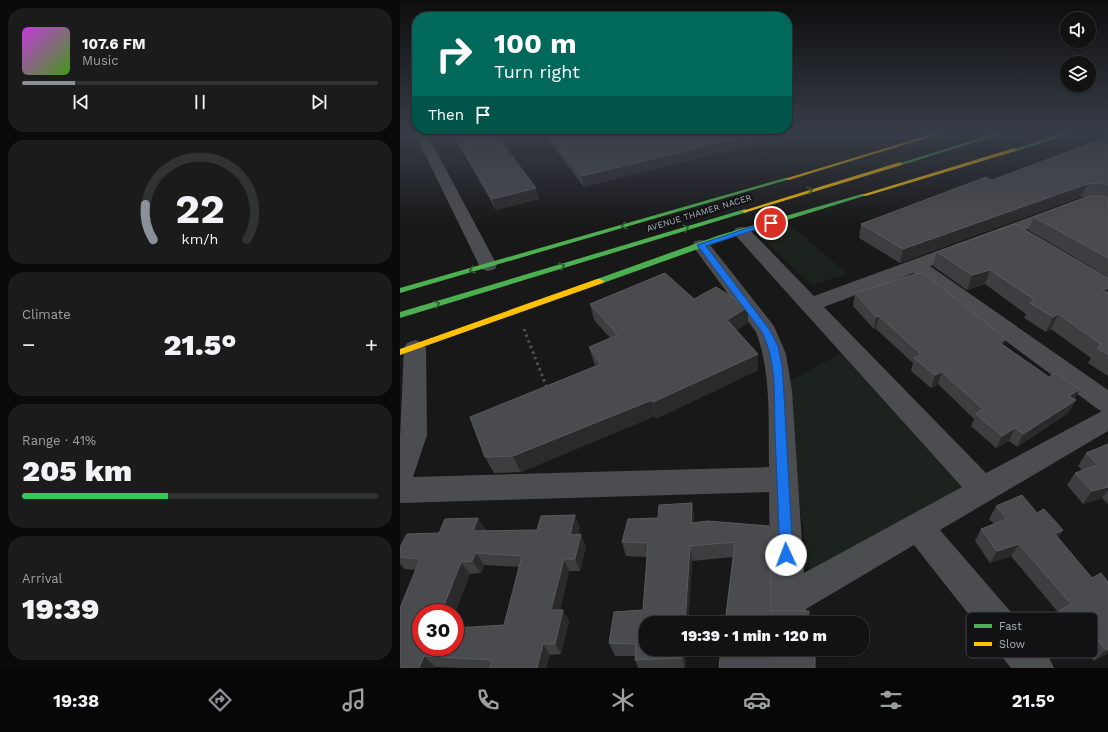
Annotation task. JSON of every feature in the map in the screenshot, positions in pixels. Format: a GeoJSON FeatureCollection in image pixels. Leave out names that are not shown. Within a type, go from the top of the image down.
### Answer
{"type":"FeatureCollection","features":[{"type":"Feature","properties":{"kind":"main road","name":"AVENUE THAMER NACER"},"geometry":{"type":"LineString","coordinates":[[400,291],[839,163]]}},
{"type":"Feature","properties":{"kind":"main road","name":"AVENUE THAMER NACER"},"geometry":{"type":"LineString","coordinates":[[400,315],[901,163]]}},
{"type":"Feature","properties":{"kind":"main road"},"geometry":{"type":"LineString","coordinates":[[407,350],[701,245],[969,163]]}},
{"type":"Feature","properties":{"kind":"street"},"geometry":{"type":"LineString","coordinates":[[436,163],[488,265]]}},
{"type":"Feature","properties":{"kind":"street"},"geometry":{"type":"LineString","coordinates":[[810,305],[1082,203],[1096,203],[1108,207]]}},
{"type":"Feature","properties":{"kind":"street"},"geometry":{"type":"LineString","coordinates":[[1010,229],[1029,241]]}},
{"type":"Feature","properties":{"kind":"street"},"geometry":{"type":"LineString","coordinates":[[742,232],[983,490]]}},
{"type":"Feature","properties":{"kind":"street"},"geometry":{"type":"LineString","coordinates":[[701,245],[766,331],[774,346],[777,366],[784,479],[788,612]]}},
{"type":"Feature","properties":{"kind":"street"},"geometry":{"type":"LineString","coordinates":[[916,265],[1108,404]]}},
{"type":"Feature","properties":{"kind":"street"},"geometry":{"type":"LineString","coordinates":[[400,475],[414,435],[407,350]]}},
{"type":"Feature","properties":{"kind":"street"},"geometry":{"type":"LineString","coordinates":[[788,612],[918,527],[1108,419]]}},
{"type":"Feature","properties":{"kind":"street"},"geometry":{"type":"LineString","coordinates":[[400,490],[784,479]]}},
{"type":"Feature","properties":{"kind":"street"},"geometry":{"type":"LineString","coordinates":[[918,527],[989,612]]}},
{"type":"Feature","properties":{"kind":"street"},"geometry":{"type":"LineString","coordinates":[[790,656],[790,668]]}},
{"type":"Feature","properties":{"kind":"street"},"geometry":{"type":"LineString","coordinates":[[1028,658],[1036,668]]}},
{"type":"Feature","properties":{"kind":"path"},"geometry":{"type":"LineString","coordinates":[[517,311],[548,390]]}},
{"type":"Feature","properties":{"kind":"shaded area"},"geometry":{"type":"Polygon","coordinates":[[[791,225],[847,274],[812,285],[758,234],[791,225]]]}},
{"type":"Feature","properties":{"kind":"shaded area"},"geometry":{"type":"Polygon","coordinates":[[[850,348],[971,486],[810,574],[782,385],[850,348]]]}},
{"type":"Feature","properties":{"kind":"building"},"geometry":{"type":"Polygon","coordinates":[[[471,163],[517,163],[536,188],[492,199],[471,163]]]}},
{"type":"Feature","properties":{"kind":"building"},"geometry":{"type":"Polygon","coordinates":[[[572,163],[635,163],[582,176],[572,163]]]}},
{"type":"Feature","properties":{"kind":"building"},"geometry":{"type":"Polygon","coordinates":[[[1037,163],[1108,163],[1108,185],[1102,183],[1087,184],[903,249],[861,224],[986,177],[992,180],[1037,163]]]}},
{"type":"Feature","properties":{"kind":"building"},"geometry":{"type":"Polygon","coordinates":[[[1090,196],[1101,196],[1108,198],[1108,258],[1034,217],[1090,196]]]}},
{"type":"Feature","properties":{"kind":"building"},"geometry":{"type":"Polygon","coordinates":[[[1015,224],[1108,278],[1108,288],[1102,290],[1108,293],[1108,355],[1097,348],[1101,344],[1058,314],[1053,317],[1030,303],[1035,300],[990,270],[972,275],[937,252],[1015,224]]]}},
{"type":"Feature","properties":{"kind":"building"},"geometry":{"type":"Polygon","coordinates":[[[922,272],[1006,339],[1000,343],[1049,377],[1056,373],[1080,389],[1069,396],[1076,400],[1023,434],[1015,428],[1002,436],[976,414],[983,409],[942,372],[935,375],[914,358],[921,354],[879,316],[876,317],[855,293],[922,272]]]}},
{"type":"Feature","properties":{"kind":"building"},"geometry":{"type":"Polygon","coordinates":[[[665,273],[694,299],[716,287],[748,307],[727,320],[758,354],[653,402],[652,400],[513,456],[485,457],[470,417],[601,364],[589,347],[618,335],[590,304],[665,273]]]}},
{"type":"Feature","properties":{"kind":"building"},"geometry":{"type":"Polygon","coordinates":[[[1108,444],[1108,487],[1092,491],[1075,473],[1098,465],[1086,453],[1108,444]]]}},
{"type":"Feature","properties":{"kind":"building"},"geometry":{"type":"Polygon","coordinates":[[[1022,495],[1037,513],[1044,509],[1063,530],[1055,534],[1092,578],[1101,573],[1108,582],[1108,649],[1106,650],[1098,641],[1098,612],[1057,612],[1071,604],[1019,544],[997,551],[981,529],[1007,519],[996,506],[1022,495]]]}},
{"type":"Feature","properties":{"kind":"building"},"geometry":{"type":"Polygon","coordinates":[[[692,503],[691,523],[708,521],[769,526],[771,611],[809,611],[808,616],[726,616],[735,542],[690,546],[685,616],[639,616],[639,656],[682,656],[682,658],[635,660],[636,644],[609,643],[614,612],[643,610],[648,543],[622,542],[628,519],[658,518],[659,505],[692,503]]]}},
{"type":"Feature","properties":{"kind":"building"},"geometry":{"type":"Polygon","coordinates":[[[575,515],[570,535],[581,534],[575,559],[564,559],[551,610],[563,610],[555,644],[543,644],[537,668],[490,668],[492,660],[424,656],[419,668],[400,668],[400,608],[420,559],[400,557],[400,547],[407,534],[439,533],[445,519],[478,518],[473,531],[537,530],[541,516],[575,515]]]}},
{"type":"Feature","properties":{"kind":"building"},"geometry":{"type":"Polygon","coordinates":[[[720,656],[815,656],[815,668],[719,668],[720,656]]]}},
{"type":"Feature","properties":{"kind":"traffic: fast"},"geometry":{"type":"LineString","coordinates":[[400,291],[787,179]]}},
{"type":"Feature","properties":{"kind":"traffic: fast"},"geometry":{"type":"LineString","coordinates":[[600,281],[723,237],[864,195]]}},
{"type":"Feature","properties":{"kind":"traffic: fast"},"geometry":{"type":"LineString","coordinates":[[400,315],[745,211]]}},
{"type":"Feature","properties":{"kind":"traffic: slow"},"geometry":{"type":"LineString","coordinates":[[787,179],[840,163]]}},
{"type":"Feature","properties":{"kind":"traffic: slow"},"geometry":{"type":"LineString","coordinates":[[864,195],[970,163]]}},
{"type":"Feature","properties":{"kind":"traffic: slow"},"geometry":{"type":"LineString","coordinates":[[745,211],[900,164]]}},
{"type":"Feature","properties":{"kind":"traffic: slow"},"geometry":{"type":"LineString","coordinates":[[400,352],[600,281]]}},
{"type":"Feature","properties":{"kind":"route"},"geometry":{"type":"LineString","coordinates":[[771,223],[701,245],[766,331],[774,346],[777,366],[784,479],[786,555]]}}]}
